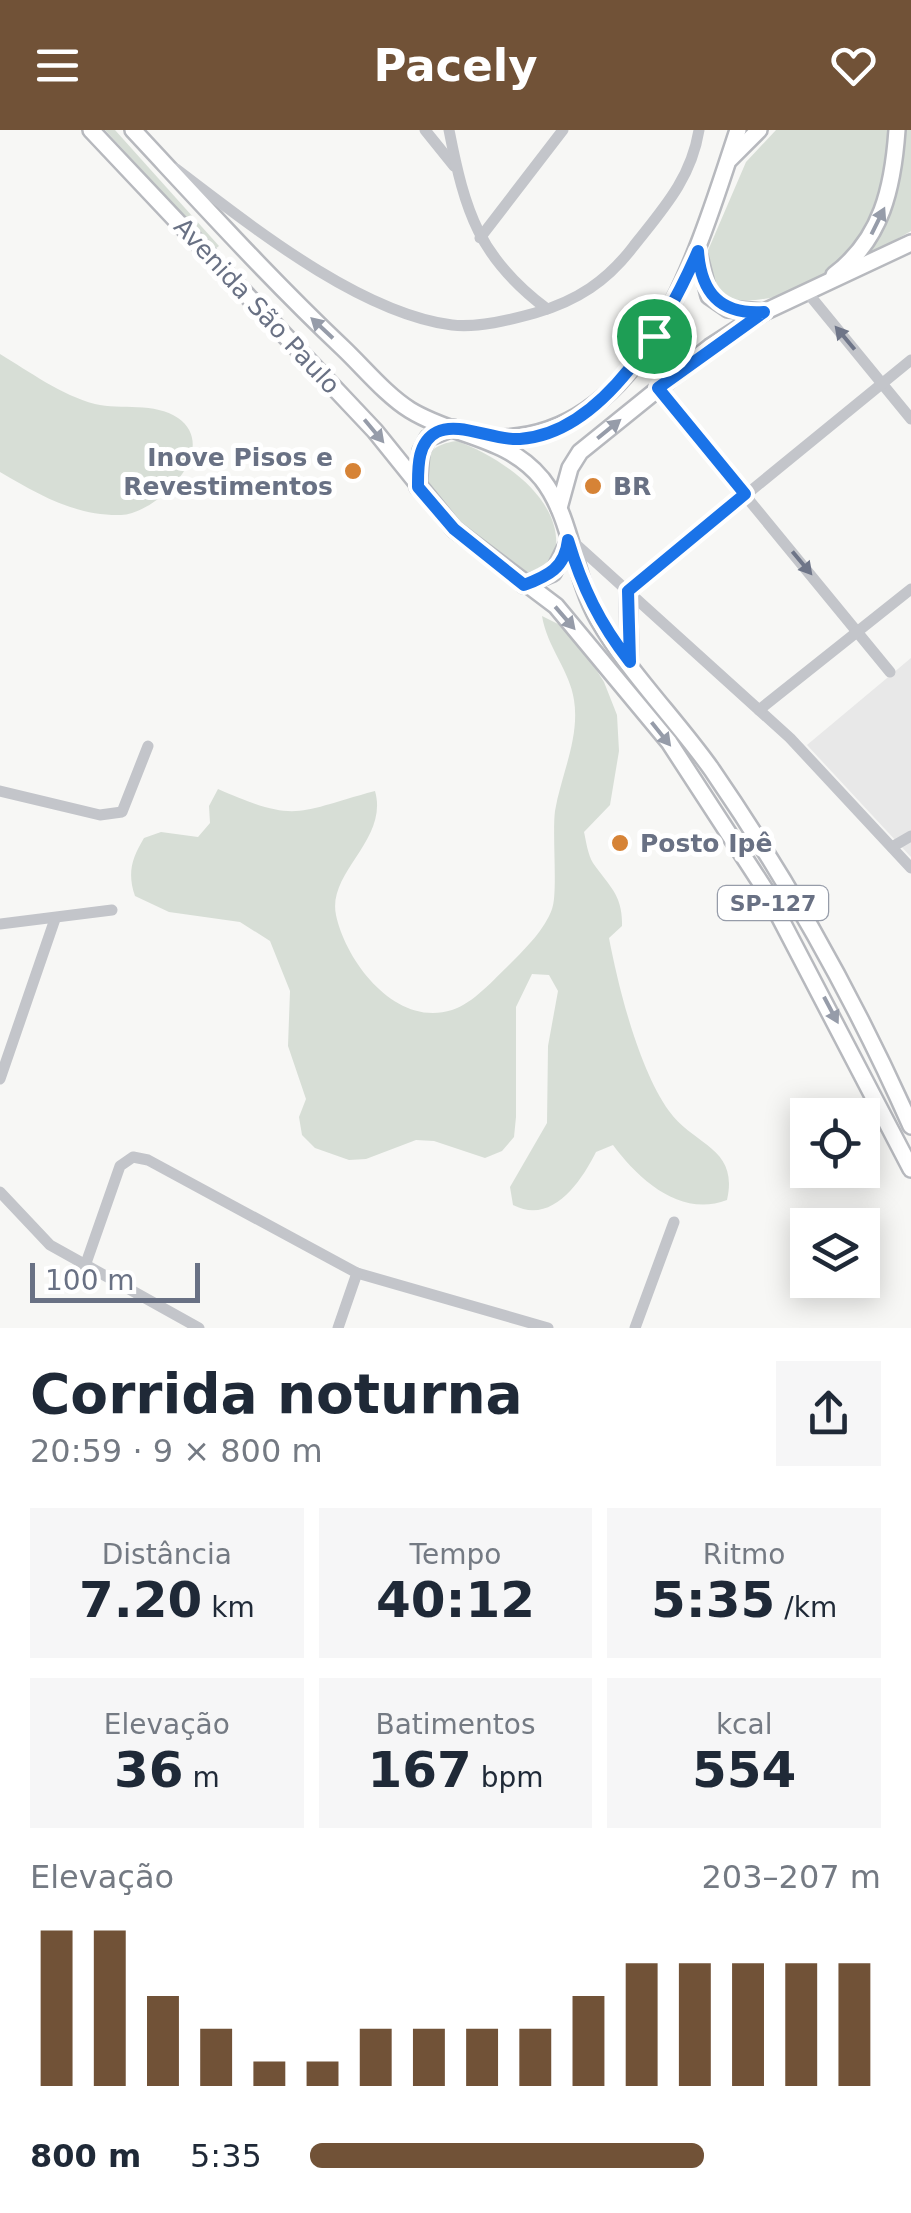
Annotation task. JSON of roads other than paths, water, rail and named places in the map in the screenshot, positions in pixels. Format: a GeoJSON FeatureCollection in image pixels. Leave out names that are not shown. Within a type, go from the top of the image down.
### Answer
{"type":"FeatureCollection","features":[{"type":"Feature","properties":{"kind":"main road","name":"Avenida São Paulo"},"geometry":{"type":"LineString","coordinates":[[92,130],[375,431],[418,487]]}},
{"type":"Feature","properties":{"kind":"main road","name":"Avenida São Paulo"},"geometry":{"type":"LineString","coordinates":[[134,130],[306,312],[408,409],[453,428]]}},
{"type":"Feature","properties":{"kind":"main road"},"geometry":{"type":"LineString","coordinates":[[486,438],[542,435],[588,408],[624,375],[654,336],[698,251],[738,130]]}},
{"type":"Feature","properties":{"kind":"main road"},"geometry":{"type":"LineString","coordinates":[[727,162],[759,130]]}},
{"type":"Feature","properties":{"kind":"main road"},"geometry":{"type":"LineString","coordinates":[[811,291],[850,263],[873,234],[888,201],[897,130]]}},
{"type":"Feature","properties":{"kind":"main road"},"geometry":{"type":"LineString","coordinates":[[559,508],[570,468],[580,452],[658,388],[764,312],[911,243]]}},
{"type":"Feature","properties":{"kind":"main road"},"geometry":{"type":"LineString","coordinates":[[698,251],[700,271],[710,296],[728,309],[764,312]]}},
{"type":"Feature","properties":{"kind":"main road"},"geometry":{"type":"LineString","coordinates":[[418,487],[421,451],[428,438],[453,428]]}},
{"type":"Feature","properties":{"kind":"main road","name":"SP-127"},"geometry":{"type":"LineString","coordinates":[[453,428],[486,438],[516,455],[541,479],[559,508],[582,586],[599,620],[710,768],[782,881],[832,965],[911,1126]]}},
{"type":"Feature","properties":{"kind":"main road","name":"SP-127"},"geometry":{"type":"LineString","coordinates":[[418,487],[454,529],[556,606],[668,742],[715,808],[804,960],[911,1169]]}},
{"type":"Feature","properties":{"kind":"main road"},"geometry":{"type":"LineString","coordinates":[[524,585],[553,573],[566,554],[568,539]]}},
{"type":"Feature","properties":{"kind":"main road"},"geometry":{"type":"LineString","coordinates":[[628,591],[630,662]]}},
{"type":"Feature","properties":{"kind":"street"},"geometry":{"type":"LineString","coordinates":[[425,130],[456,169]]}},
{"type":"Feature","properties":{"kind":"street"},"geometry":{"type":"LineString","coordinates":[[449,130],[456,169],[480,238],[503,274],[548,309]]}},
{"type":"Feature","properties":{"kind":"street"},"geometry":{"type":"LineString","coordinates":[[480,238],[563,130]]}},
{"type":"Feature","properties":{"kind":"street"},"geometry":{"type":"LineString","coordinates":[[157,155],[262,234],[359,293],[453,325],[499,321],[548,309],[596,287],[618,267],[683,183],[694,162],[699,130]]}},
{"type":"Feature","properties":{"kind":"street"},"geometry":{"type":"LineString","coordinates":[[811,291],[911,419]]}},
{"type":"Feature","properties":{"kind":"street"},"geometry":{"type":"LineString","coordinates":[[628,591],[911,360]]}},
{"type":"Feature","properties":{"kind":"street"},"geometry":{"type":"LineString","coordinates":[[658,388],[890,672]]}},
{"type":"Feature","properties":{"kind":"street"},"geometry":{"type":"LineString","coordinates":[[568,539],[759,710],[911,868]]}},
{"type":"Feature","properties":{"kind":"street"},"geometry":{"type":"LineString","coordinates":[[759,710],[911,589]]}},
{"type":"Feature","properties":{"kind":"street"},"geometry":{"type":"LineString","coordinates":[[0,791],[100,816],[122,812],[148,746]]}},
{"type":"Feature","properties":{"kind":"street"},"geometry":{"type":"LineString","coordinates":[[892,846],[911,836]]}},
{"type":"Feature","properties":{"kind":"street"},"geometry":{"type":"LineString","coordinates":[[0,924],[112,910]]}},
{"type":"Feature","properties":{"kind":"street"},"geometry":{"type":"LineString","coordinates":[[0,1079],[56,919]]}},
{"type":"Feature","properties":{"kind":"street"},"geometry":{"type":"LineString","coordinates":[[85,1266],[120,1166],[133,1157],[148,1160],[357,1273],[548,1328]]}},
{"type":"Feature","properties":{"kind":"street"},"geometry":{"type":"LineString","coordinates":[[0,1192],[50,1246],[198,1328]]}},
{"type":"Feature","properties":{"kind":"street"},"geometry":{"type":"LineString","coordinates":[[635,1328],[674,1222]]}},
{"type":"Feature","properties":{"kind":"street"},"geometry":{"type":"LineString","coordinates":[[338,1328],[357,1273]]}},
{"type":"Feature","properties":{"kind":"place","name":"Inove Pisos e Revestimentos"},"geometry":{"type":"Point","coordinates":[353,471]}},
{"type":"Feature","properties":{"kind":"place","name":"BR"},"geometry":{"type":"Point","coordinates":[593,486]}},
{"type":"Feature","properties":{"kind":"place","name":"Posto Ipê"},"geometry":{"type":"Point","coordinates":[620,843]}}]}
